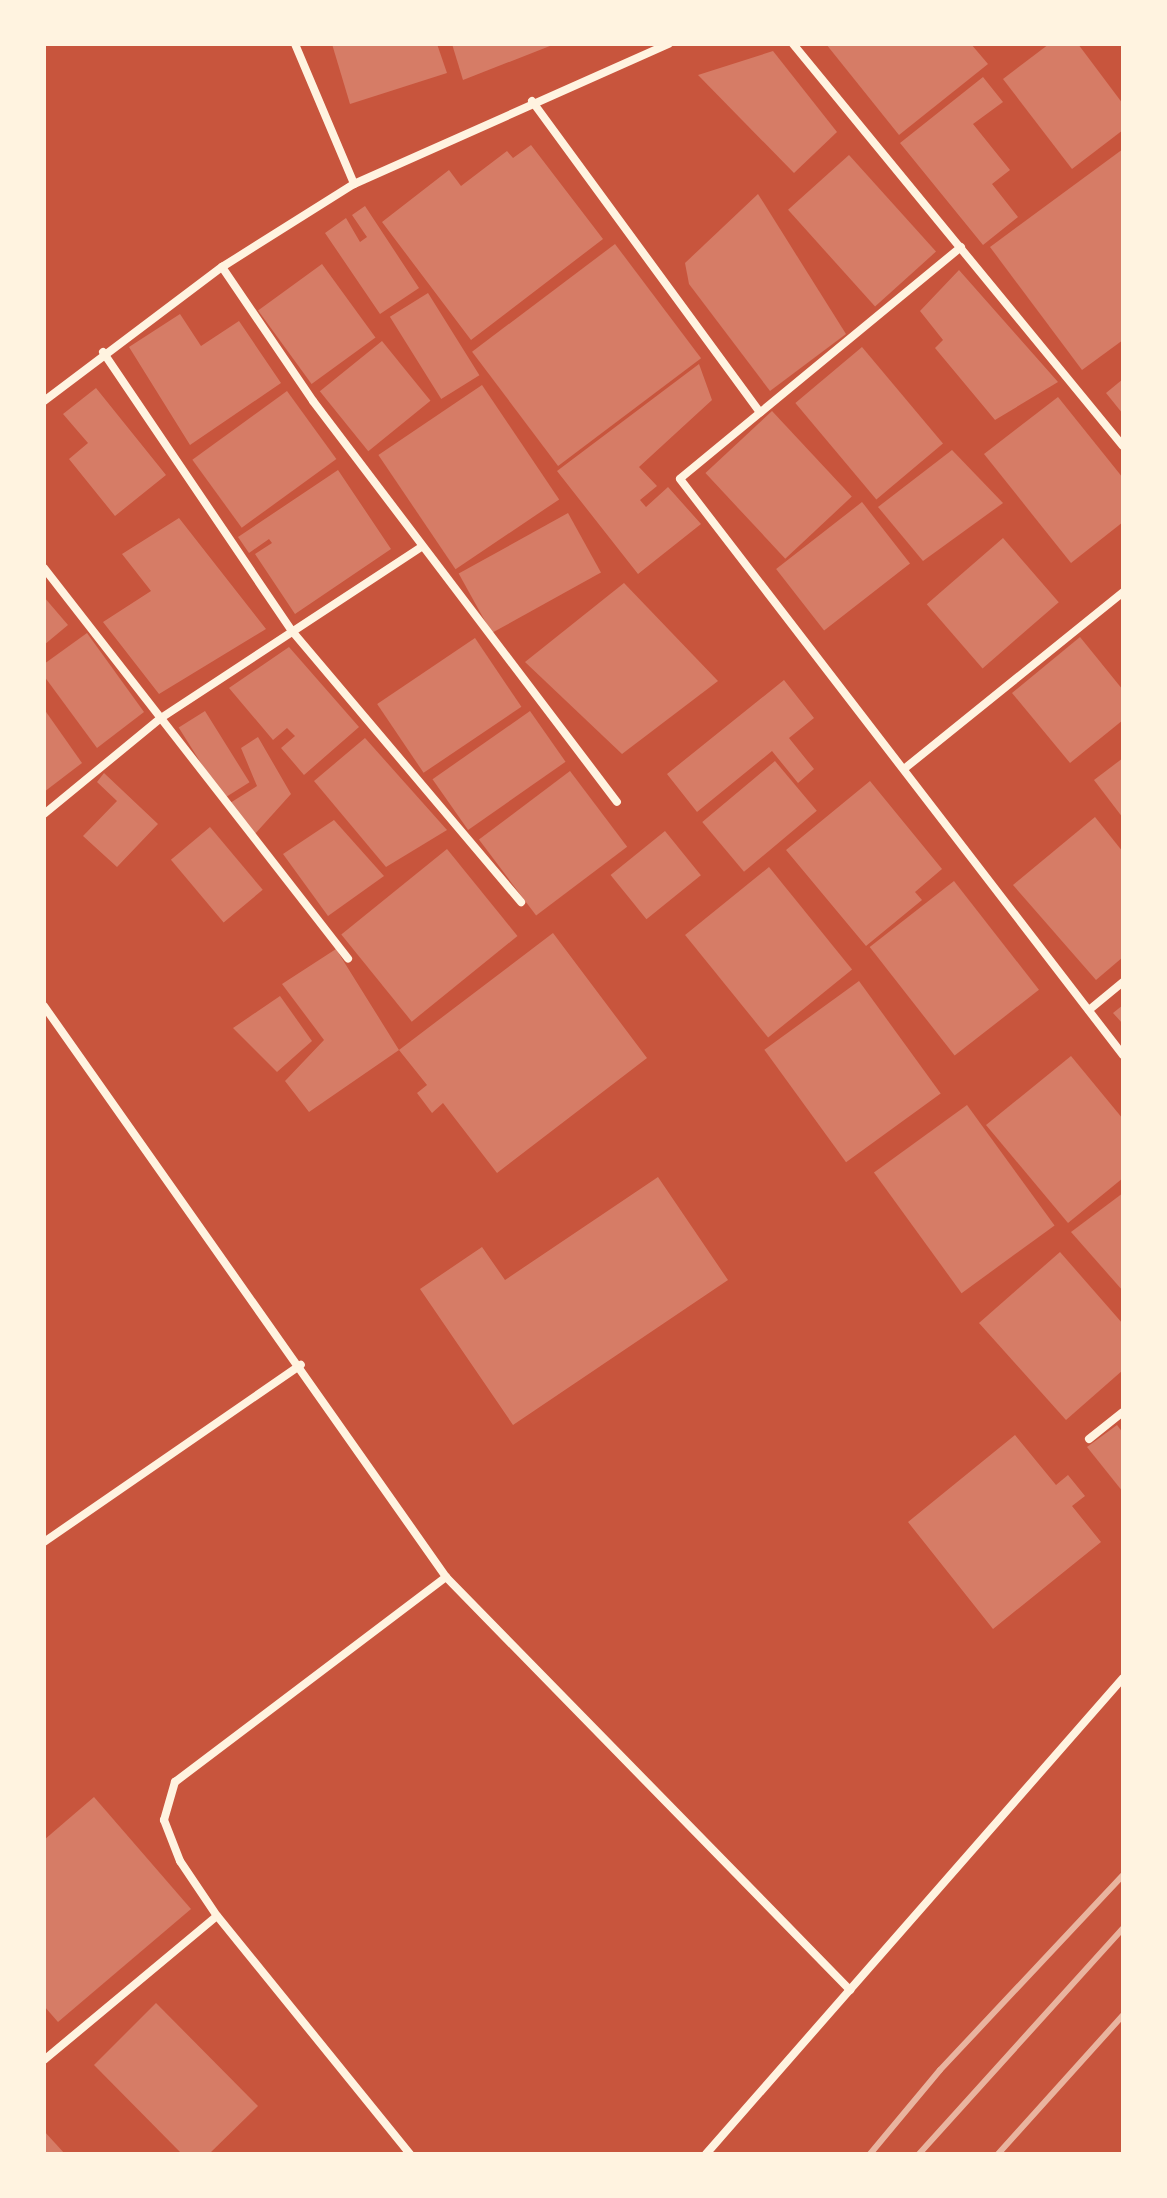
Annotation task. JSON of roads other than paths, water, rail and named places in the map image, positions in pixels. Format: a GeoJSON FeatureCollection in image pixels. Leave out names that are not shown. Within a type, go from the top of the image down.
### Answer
{"type":"FeatureCollection","features":[{"type":"Feature","properties":{"kind":"street"},"geometry":{"type":"LineString","coordinates":[[295,44],[354,184]]}},
{"type":"Feature","properties":{"kind":"street"},"geometry":{"type":"LineString","coordinates":[[44,401],[103,352],[222,267],[354,184],[532,101],[669,44]]}},
{"type":"Feature","properties":{"kind":"street"},"geometry":{"type":"LineString","coordinates":[[793,44],[1123,446]]}},
{"type":"Feature","properties":{"kind":"street"},"geometry":{"type":"LineString","coordinates":[[532,101],[760,413]]}},
{"type":"Feature","properties":{"kind":"street"},"geometry":{"type":"LineString","coordinates":[[961,247],[680,479],[1123,1055]]}},
{"type":"Feature","properties":{"kind":"street"},"geometry":{"type":"LineString","coordinates":[[222,267],[421,547],[617,802]]}},
{"type":"Feature","properties":{"kind":"street"},"geometry":{"type":"LineString","coordinates":[[103,352],[292,631],[521,902]]}},
{"type":"Feature","properties":{"kind":"street"},"geometry":{"type":"LineString","coordinates":[[46,810],[161,718],[421,547]]}},
{"type":"Feature","properties":{"kind":"street"},"geometry":{"type":"LineString","coordinates":[[44,568],[348,959]]}},
{"type":"Feature","properties":{"kind":"street"},"geometry":{"type":"LineString","coordinates":[[904,769],[1123,592]]}},
{"type":"Feature","properties":{"kind":"street"},"geometry":{"type":"LineString","coordinates":[[1089,1010],[1123,982]]}},
{"type":"Feature","properties":{"kind":"street"},"geometry":{"type":"LineString","coordinates":[[44,1006],[301,1365],[446,1577],[850,1990]]}},
{"type":"Feature","properties":{"kind":"street"},"geometry":{"type":"LineString","coordinates":[[44,1542],[301,1365]]}},
{"type":"Feature","properties":{"kind":"street"},"geometry":{"type":"LineString","coordinates":[[1089,1439],[1123,1412]]}},
{"type":"Feature","properties":{"kind":"street"},"geometry":{"type":"LineString","coordinates":[[410,2154],[217,1916],[180,1861],[164,1820],[175,1782],[446,1577]]}},
{"type":"Feature","properties":{"kind":"street"},"geometry":{"type":"LineString","coordinates":[[706,2154],[1123,1678]]}},
{"type":"Feature","properties":{"kind":"street"},"geometry":{"type":"LineString","coordinates":[[44,2060],[217,1916]]}},
{"type":"Feature","properties":{"kind":"railway"},"geometry":{"type":"LineString","coordinates":[[870,2154],[940,2070],[1123,1875]]}},
{"type":"Feature","properties":{"kind":"railway"},"geometry":{"type":"LineString","coordinates":[[919,2154],[1123,1928]]}},
{"type":"Feature","properties":{"kind":"railway"},"geometry":{"type":"LineString","coordinates":[[998,2154],[1123,2015]]}}]}
